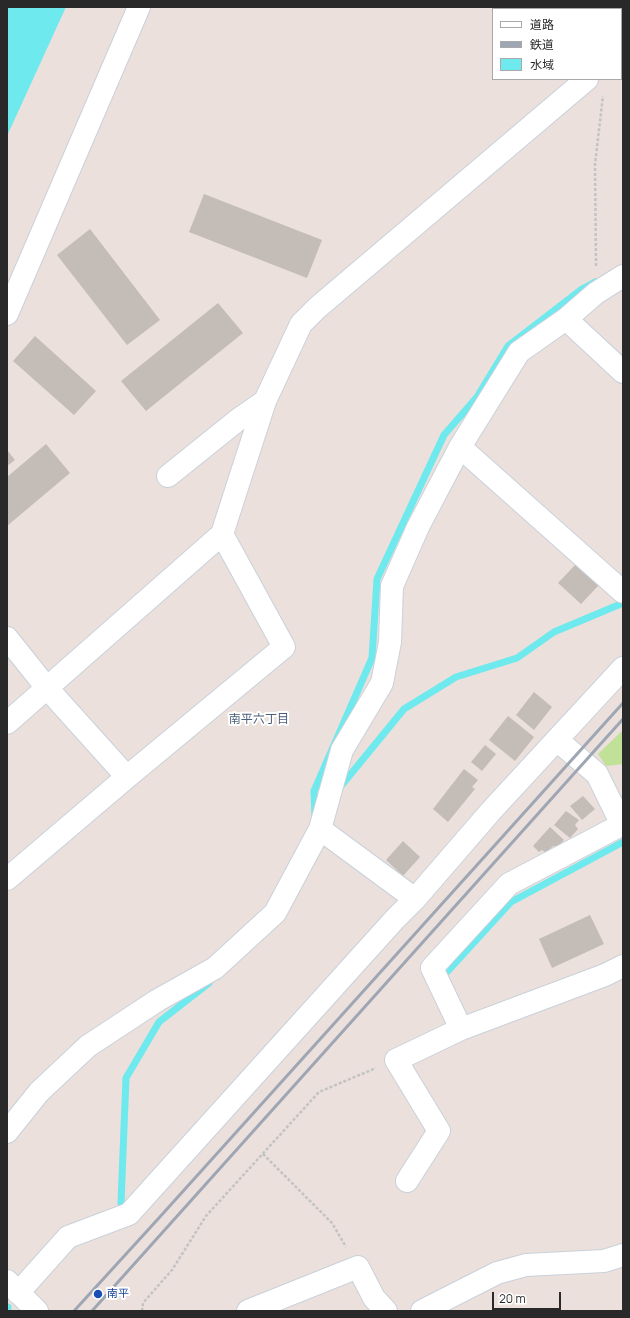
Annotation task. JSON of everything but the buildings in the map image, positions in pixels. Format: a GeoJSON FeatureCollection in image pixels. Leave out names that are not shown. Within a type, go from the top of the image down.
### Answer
{"type":"FeatureCollection","features":[{"type":"Feature","properties":{"kind":"street"},"geometry":{"type":"LineString","coordinates":[[7,314],[139,7]]}},
{"type":"Feature","properties":{"kind":"street"},"geometry":{"type":"LineString","coordinates":[[7,723],[222,534],[265,401],[301,324],[308,316],[586,80]]}},
{"type":"Feature","properties":{"kind":"street"},"geometry":{"type":"LineString","coordinates":[[7,1132],[39,1092],[88,1046],[158,1000],[215,968],[275,913],[320,829],[342,750],[382,683],[390,642],[392,586],[418,527],[460,447],[519,352],[566,319],[596,293],[623,276]]}},
{"type":"Feature","properties":{"kind":"street"},"geometry":{"type":"LineString","coordinates":[[566,319],[623,372]]}},
{"type":"Feature","properties":{"kind":"street"},"geometry":{"type":"LineString","coordinates":[[168,476],[239,419],[265,401]]}},
{"type":"Feature","properties":{"kind":"street"},"geometry":{"type":"LineString","coordinates":[[460,447],[623,592]]}},
{"type":"Feature","properties":{"kind":"street"},"geometry":{"type":"LineString","coordinates":[[7,879],[284,647],[222,534]]}},
{"type":"Feature","properties":{"kind":"street"},"geometry":{"type":"LineString","coordinates":[[7,638],[47,688],[127,777]]}},
{"type":"Feature","properties":{"kind":"street"},"geometry":{"type":"LineString","coordinates":[[37,1311],[13,1287],[68,1236],[129,1214],[395,919],[415,899],[491,811],[623,668]]}},
{"type":"Feature","properties":{"kind":"street"},"geometry":{"type":"LineString","coordinates":[[461,1029],[432,968],[509,884],[622,824],[597,774],[557,740]]}},
{"type":"Feature","properties":{"kind":"street"},"geometry":{"type":"LineString","coordinates":[[320,829],[415,899]]}},
{"type":"Feature","properties":{"kind":"street"},"geometry":{"type":"LineString","coordinates":[[407,1180],[439,1131],[396,1060],[461,1029],[605,975],[623,966]]}},
{"type":"Feature","properties":{"kind":"street"},"geometry":{"type":"LineString","coordinates":[[422,1311],[497,1273],[526,1265],[604,1261],[623,1255]]}},
{"type":"Feature","properties":{"kind":"street"},"geometry":{"type":"LineString","coordinates":[[248,1311],[358,1267],[374,1298],[386,1311]]}},
{"type":"Feature","properties":{"kind":"path"},"geometry":{"type":"LineString","coordinates":[[596,293],[595,164],[603,94]]}},
{"type":"Feature","properties":{"kind":"path"},"geometry":{"type":"LineString","coordinates":[[142,1311],[143,1303],[172,1270],[206,1216],[319,1092],[396,1060]]}},
{"type":"Feature","properties":{"kind":"path"},"geometry":{"type":"LineString","coordinates":[[263,1154],[332,1223],[358,1267]]}},
{"type":"Feature","properties":{"kind":"green space"},"geometry":{"type":"Polygon","coordinates":[[[623,730],[623,764],[606,766],[598,754],[623,730]]]}},
{"type":"Feature","properties":{"kind":"water"},"geometry":{"type":"Polygon","coordinates":[[[7,7],[66,7],[7,136],[7,7]]]}},
{"type":"Feature","properties":{"kind":"waterway"},"geometry":{"type":"LineString","coordinates":[[315,817],[314,791],[372,658],[377,579],[444,435],[477,397],[508,346],[582,289],[595,282]]}},
{"type":"Feature","properties":{"kind":"waterway"},"geometry":{"type":"LineString","coordinates":[[341,786],[404,709],[456,677],[517,658],[554,632],[623,603]]}},
{"type":"Feature","properties":{"kind":"waterway"},"geometry":{"type":"LineString","coordinates":[[447,972],[511,902],[623,842]]}},
{"type":"Feature","properties":{"kind":"waterway"},"geometry":{"type":"LineString","coordinates":[[121,1203],[126,1078],[159,1022],[209,983]]}},
{"type":"Feature","properties":{"kind":"railway"},"geometry":{"type":"LineString","coordinates":[[74,1311],[623,703]]}},
{"type":"Feature","properties":{"kind":"railway"},"geometry":{"type":"LineString","coordinates":[[92,1311],[623,719]]}},
{"type":"Feature","properties":{"kind":"place","name":"南平"},"geometry":{"type":"Point","coordinates":[98,1294]}},
{"type":"Feature","properties":{"kind":"district","name":"南平六丁目"},"geometry":{"type":"Point","coordinates":[259,720]}}]}
